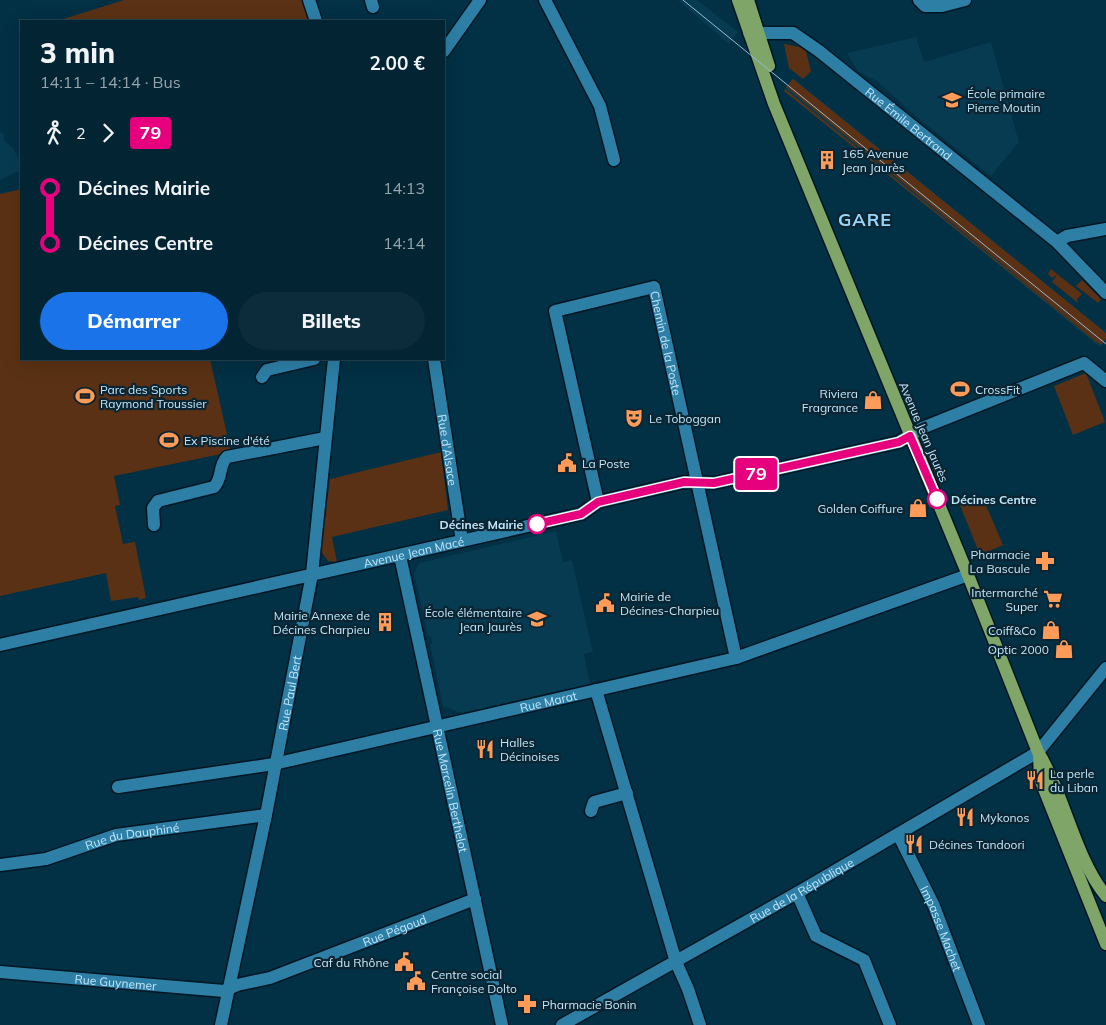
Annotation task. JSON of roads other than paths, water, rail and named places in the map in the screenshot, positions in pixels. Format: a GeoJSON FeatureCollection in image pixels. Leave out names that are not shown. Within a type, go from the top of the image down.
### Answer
{"type":"FeatureCollection","features":[{"type":"Feature","properties":{"kind":"main road","name":"Avenue Jean Jaurès"},"geometry":{"type":"LineString","coordinates":[[738,0],[754,33],[784,124],[968,574],[1038,752],[1051,774],[1091,875],[1104,889]]}},
{"type":"Feature","properties":{"kind":"main road","name":"Avenue Jean Jaurès"},"geometry":{"type":"LineString","coordinates":[[748,0],[754,33]]}},
{"type":"Feature","properties":{"kind":"main road","name":"Avenue Jean Jaurès"},"geometry":{"type":"LineString","coordinates":[[1038,752],[1040,778],[1102,927],[1106,944]]}},
{"type":"Feature","properties":{"kind":"street"},"geometry":{"type":"LineString","coordinates":[[309,0],[316,20]]}},
{"type":"Feature","properties":{"kind":"street"},"geometry":{"type":"LineString","coordinates":[[445,50],[480,0]]}},
{"type":"Feature","properties":{"kind":"street"},"geometry":{"type":"LineString","coordinates":[[545,0],[600,106],[614,160]]}},
{"type":"Feature","properties":{"kind":"street"},"geometry":{"type":"LineString","coordinates":[[922,3],[942,6],[965,0]]}},
{"type":"Feature","properties":{"kind":"street","name":"Rue Émile Bertrand"},"geometry":{"type":"LineString","coordinates":[[754,33],[793,33],[819,51],[1057,242],[1106,293]]}},
{"type":"Feature","properties":{"kind":"street"},"geometry":{"type":"LineString","coordinates":[[1057,242],[1067,236],[1106,229]]}},
{"type":"Feature","properties":{"kind":"street","name":"Chemin de la Poste"},"geometry":{"type":"LineString","coordinates":[[598,502],[556,311],[654,287],[697,483]]}},
{"type":"Feature","properties":{"kind":"street"},"geometry":{"type":"LineString","coordinates":[[262,377],[267,370],[310,360]]}},
{"type":"Feature","properties":{"kind":"street","name":"Rue Paul Bert"},"geometry":{"type":"LineString","coordinates":[[221,1025],[266,815],[274,764],[312,574],[334,360]]}},
{"type":"Feature","properties":{"kind":"street","name":"Rue d'Alsace"},"geometry":{"type":"LineString","coordinates":[[434,360],[462,541]]}},
{"type":"Feature","properties":{"kind":"street","name":"Avenue Jean Macé"},"geometry":{"type":"LineString","coordinates":[[0,645],[581,514],[598,502],[684,482],[714,483],[899,442],[922,428],[1084,363],[1106,381]]}},
{"type":"Feature","properties":{"kind":"street"},"geometry":{"type":"LineString","coordinates":[[154,525],[153,508],[158,501],[214,487],[221,478],[221,463],[226,457],[325,438]]}},
{"type":"Feature","properties":{"kind":"street"},"geometry":{"type":"LineString","coordinates":[[697,483],[736,658]]}},
{"type":"Feature","properties":{"kind":"street","name":"Rue Marcelin Berthelot"},"geometry":{"type":"LineString","coordinates":[[400,556],[502,1025]]}},
{"type":"Feature","properties":{"kind":"street","name":"Rue Marat"},"geometry":{"type":"LineString","coordinates":[[118,787],[274,764],[736,658],[968,574]]}},
{"type":"Feature","properties":{"kind":"street"},"geometry":{"type":"LineString","coordinates":[[1038,752],[1106,668]]}},
{"type":"Feature","properties":{"kind":"street"},"geometry":{"type":"LineString","coordinates":[[596,690],[676,962],[688,989],[700,1025]]}},
{"type":"Feature","properties":{"kind":"street","name":"Rue de la République"},"geometry":{"type":"LineString","coordinates":[[562,1025],[797,893],[1038,752]]}},
{"type":"Feature","properties":{"kind":"street"},"geometry":{"type":"LineString","coordinates":[[591,812],[594,802],[627,793]]}},
{"type":"Feature","properties":{"kind":"street","name":"Rue du Dauphiné"},"geometry":{"type":"LineString","coordinates":[[0,865],[46,859],[116,835],[266,815]]}},
{"type":"Feature","properties":{"kind":"street","name":"Impasse Machet"},"geometry":{"type":"LineString","coordinates":[[898,834],[934,906],[979,1025]]}},
{"type":"Feature","properties":{"kind":"street"},"geometry":{"type":"LineString","coordinates":[[797,893],[816,936],[864,960],[890,1025]]}},
{"type":"Feature","properties":{"kind":"street","name":"Rue Pégoud"},"geometry":{"type":"LineString","coordinates":[[230,988],[270,978],[475,899]]}},
{"type":"Feature","properties":{"kind":"street","name":"Rue Guynemer"},"geometry":{"type":"LineString","coordinates":[[0,972],[219,991],[230,988]]}},
{"type":"Feature","properties":{"kind":"tram line"},"geometry":{"type":"LineString","coordinates":[[683,0],[1106,344]]}},
{"type":"Feature","properties":{"kind":"place","name":"École primaire Pierre Moutin"},"geometry":{"type":"Point","coordinates":[952,100]}},
{"type":"Feature","properties":{"kind":"place","name":"165 Avenue Jean Jaurès"},"geometry":{"type":"Point","coordinates":[827,160]}},
{"type":"Feature","properties":{"kind":"place","name":"CrossFit"},"geometry":{"type":"Point","coordinates":[960,389]}},
{"type":"Feature","properties":{"kind":"place","name":"Parc des Sports Raymond Troussier"},"geometry":{"type":"Point","coordinates":[85,396]}},
{"type":"Feature","properties":{"kind":"place","name":"Riviera Fragrance"},"geometry":{"type":"Point","coordinates":[873,400]}},
{"type":"Feature","properties":{"kind":"place","name":"Le Toboggan"},"geometry":{"type":"Point","coordinates":[634,418]}},
{"type":"Feature","properties":{"kind":"place","name":"Ex Piscine d'été"},"geometry":{"type":"Point","coordinates":[169,440]}},
{"type":"Feature","properties":{"kind":"place","name":"La Poste"},"geometry":{"type":"Point","coordinates":[567,463]}},
{"type":"Feature","properties":{"kind":"place","name":"Décines Centre"},"geometry":{"type":"Point","coordinates":[937,499]}},
{"type":"Feature","properties":{"kind":"place","name":"Golden Coiffure"},"geometry":{"type":"Point","coordinates":[918,508]}},
{"type":"Feature","properties":{"kind":"place","name":"Décines Mairie"},"geometry":{"type":"Point","coordinates":[537,524]}},
{"type":"Feature","properties":{"kind":"place","name":"Pharmacie La Bascule"},"geometry":{"type":"Point","coordinates":[1045,561]}},
{"type":"Feature","properties":{"kind":"place","name":"Intermarché Super"},"geometry":{"type":"Point","coordinates":[1053,599]}},
{"type":"Feature","properties":{"kind":"place","name":"Mairie de Décines-Charpieu"},"geometry":{"type":"Point","coordinates":[605,603]}},
{"type":"Feature","properties":{"kind":"place","name":"École élémentaire Jean Jaurès"},"geometry":{"type":"Point","coordinates":[537,619]}},
{"type":"Feature","properties":{"kind":"place","name":"Mairie Annexe de Décines Charpieu"},"geometry":{"type":"Point","coordinates":[385,622]}},
{"type":"Feature","properties":{"kind":"place","name":"Coiff&Co"},"geometry":{"type":"Point","coordinates":[1051,630]}},
{"type":"Feature","properties":{"kind":"place","name":"Optic 2000"},"geometry":{"type":"Point","coordinates":[1064,649]}},
{"type":"Feature","properties":{"kind":"place","name":"Halles Décinoises"},"geometry":{"type":"Point","coordinates":[485,749]}},
{"type":"Feature","properties":{"kind":"place","name":"La perle du Liban"},"geometry":{"type":"Point","coordinates":[1035,780]}},
{"type":"Feature","properties":{"kind":"place","name":"Mykonos"},"geometry":{"type":"Point","coordinates":[965,817]}},
{"type":"Feature","properties":{"kind":"place","name":"Décines Tandoori"},"geometry":{"type":"Point","coordinates":[914,844]}},
{"type":"Feature","properties":{"kind":"place","name":"Caf du Rhône"},"geometry":{"type":"Point","coordinates":[404,962]}},
{"type":"Feature","properties":{"kind":"place","name":"Centre social Françoise Dolto"},"geometry":{"type":"Point","coordinates":[416,981]}},
{"type":"Feature","properties":{"kind":"place","name":"Pharmacie Bonin"},"geometry":{"type":"Point","coordinates":[527,1004]}},
{"type":"Feature","properties":{"kind":"district","name":"GARE"},"geometry":{"type":"Point","coordinates":[865,219]}}]}
